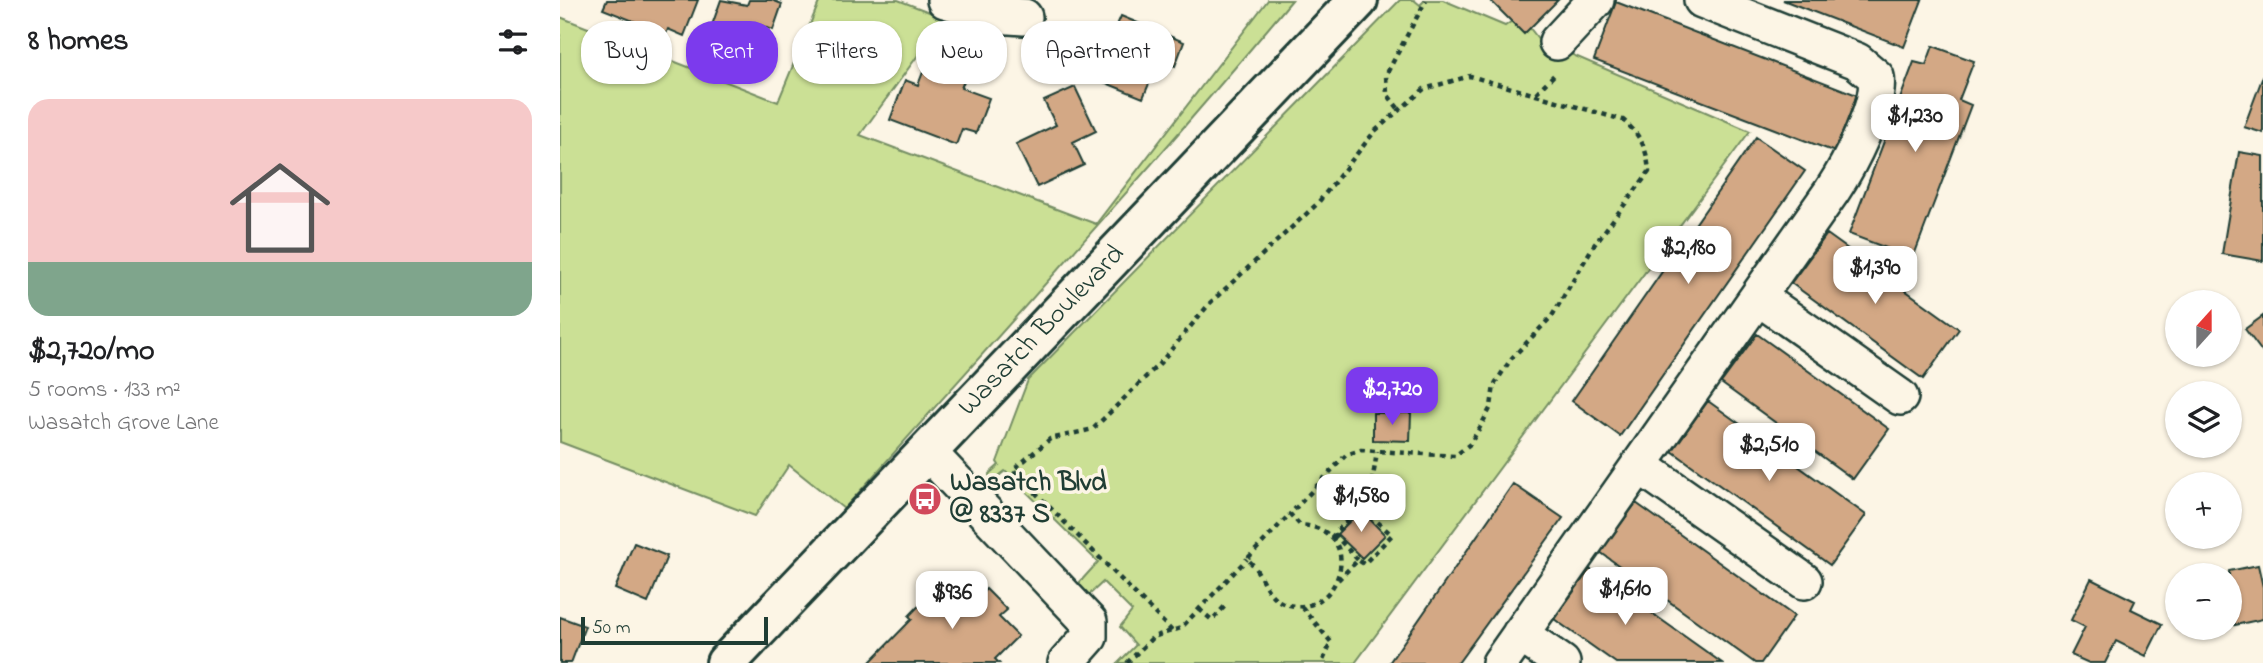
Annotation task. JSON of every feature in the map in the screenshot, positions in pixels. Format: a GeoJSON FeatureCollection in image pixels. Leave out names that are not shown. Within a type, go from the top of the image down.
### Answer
{"type":"FeatureCollection","features":[{"type":"Feature","properties":{"kind":"main road","name":"Wasatch Boulevard"},"geometry":{"type":"LineString","coordinates":[[726,663],[1358,0]]}},
{"type":"Feature","properties":{"kind":"street"},"geometry":{"type":"LineString","coordinates":[[945,0],[995,15],[1024,17]]}},
{"type":"Feature","properties":{"kind":"street"},"geometry":{"type":"LineString","coordinates":[[1557,42],[1596,0]]}},
{"type":"Feature","properties":{"kind":"street"},"geometry":{"type":"LineString","coordinates":[[1500,663],[1845,170],[1876,97],[1876,77],[1857,61],[1702,0]]}},
{"type":"Feature","properties":{"kind":"street"},"geometry":{"type":"LineString","coordinates":[[1758,297],[1900,397]]}},
{"type":"Feature","properties":{"kind":"street"},"geometry":{"type":"LineString","coordinates":[[928,452],[1089,622],[1089,637],[1066,663]]}},
{"type":"Feature","properties":{"kind":"street"},"geometry":{"type":"LineString","coordinates":[[1639,464],[1804,581]]}},
{"type":"Feature","properties":{"kind":"street"},"geometry":{"type":"LineString","coordinates":[[1520,634],[1562,663]]}},
{"type":"Feature","properties":{"kind":"path"},"geometry":{"type":"LineString","coordinates":[[1398,108],[1387,93],[1386,75],[1426,0]]}},
{"type":"Feature","properties":{"kind":"path"},"geometry":{"type":"LineString","coordinates":[[1127,663],[1153,637],[1172,631],[1181,628],[1346,455],[1361,450],[1455,456],[1470,444],[1490,407],[1494,385],[1511,359],[1552,316],[1594,245],[1649,172],[1643,143],[1623,120],[1492,80],[1470,76],[1450,79],[1424,89],[1398,108],[1375,131],[1317,204],[1210,303],[1160,363],[1093,429],[1050,439],[1013,470],[1172,631]]}},
{"type":"Feature","properties":{"kind":"path"},"geometry":{"type":"LineString","coordinates":[[1332,536],[1361,507],[1372,489],[1377,451]]}},
{"type":"Feature","properties":{"kind":"path"},"geometry":{"type":"LineString","coordinates":[[1290,514],[1300,525],[1313,526],[1332,536],[1364,564],[1392,535],[1361,507]]}},
{"type":"Feature","properties":{"kind":"path"},"geometry":{"type":"LineString","coordinates":[[1332,536],[1342,565],[1335,584]]}},
{"type":"Feature","properties":{"kind":"path"},"geometry":{"type":"LineString","coordinates":[[1247,559],[1258,568],[1268,593],[1283,603],[1302,607],[1323,598],[1358,559]]}},
{"type":"Feature","properties":{"kind":"path"},"geometry":{"type":"LineString","coordinates":[[1199,609],[1212,620],[1226,605]]}},
{"type":"Feature","properties":{"kind":"path"},"geometry":{"type":"LineString","coordinates":[[1302,607],[1331,642],[1322,663]]}},
{"type":"Feature","properties":{"kind":"green space"},"geometry":{"type":"Polygon","coordinates":[[[820,0],[898,0],[945,18],[943,21],[916,21],[916,58],[902,77],[902,21],[811,21],[820,0]]]}},
{"type":"Feature","properties":{"kind":"green space"},"geometry":{"type":"Polygon","coordinates":[[[1268,0],[1292,0],[1126,193],[844,509],[789,465],[755,516],[560,442],[560,17],[581,25],[581,84],[672,84],[672,61],[686,66],[686,84],[732,84],[778,102],[792,68],[792,84],[897,84],[860,135],[1096,224],[1268,0]]]}},
{"type":"Feature","properties":{"kind":"green space"},"geometry":{"type":"Polygon","coordinates":[[[1400,0],[1414,0],[1420,5],[1425,0],[1443,0],[1505,26],[1512,21],[1529,27],[1540,41],[1750,131],[1355,663],[1118,663],[1136,645],[1120,627],[1132,611],[1103,582],[1089,595],[1080,589],[1080,582],[1098,562],[1005,471],[990,483],[989,474],[999,465],[997,462],[1028,380],[1400,0]]]}},
{"type":"Feature","properties":{"kind":"building"},"geometry":{"type":"Polygon","coordinates":[[[607,0],[698,0],[690,21],[686,21],[684,36],[672,31],[672,21],[633,21],[603,9],[607,0]]]}},
{"type":"Feature","properties":{"kind":"building"},"geometry":{"type":"Polygon","coordinates":[[[721,0],[747,5],[749,0],[772,0],[782,4],[776,21],[714,21],[721,0]]]}},
{"type":"Feature","properties":{"kind":"building"},"geometry":{"type":"Polygon","coordinates":[[[1490,0],[1558,0],[1524,34],[1490,0]]]}},
{"type":"Feature","properties":{"kind":"building"},"geometry":{"type":"Polygon","coordinates":[[[1783,0],[1922,0],[1904,47],[1783,0]]]}},
{"type":"Feature","properties":{"kind":"building"},"geometry":{"type":"Polygon","coordinates":[[[1616,2],[1857,95],[1835,152],[1594,60],[1616,2]]]}},
{"type":"Feature","properties":{"kind":"building"},"geometry":{"type":"Polygon","coordinates":[[[1121,16],[1133,21],[1119,21],[1121,16]]]}},
{"type":"Feature","properties":{"kind":"building"},"geometry":{"type":"Polygon","coordinates":[[[1175,38],[1184,42],[1175,66],[1175,38]]]}},
{"type":"Feature","properties":{"kind":"building"},"geometry":{"type":"Polygon","coordinates":[[[1933,46],[1974,61],[1959,100],[1971,105],[1913,258],[1849,234],[1914,62],[1926,65],[1933,46]]]}},
{"type":"Feature","properties":{"kind":"building"},"geometry":{"type":"Polygon","coordinates":[[[2263,76],[2263,133],[2244,127],[2263,76]]]}},
{"type":"Feature","properties":{"kind":"building"},"geometry":{"type":"Polygon","coordinates":[[[905,80],[918,85],[963,84],[961,88],[989,98],[976,133],[962,129],[956,145],[890,120],[905,80]]]}},
{"type":"Feature","properties":{"kind":"building"},"geometry":{"type":"Polygon","coordinates":[[[1108,84],[1149,84],[1143,98],[1108,84]]]}},
{"type":"Feature","properties":{"kind":"building"},"geometry":{"type":"Polygon","coordinates":[[[1075,87],[1096,131],[1073,142],[1084,165],[1037,187],[1016,144],[1056,125],[1044,101],[1075,87]]]}},
{"type":"Feature","properties":{"kind":"building"},"geometry":{"type":"Polygon","coordinates":[[[1756,137],[1805,171],[1620,436],[1572,401],[1756,137]]]}},
{"type":"Feature","properties":{"kind":"building"},"geometry":{"type":"Polygon","coordinates":[[[2239,152],[2263,156],[2263,261],[2222,254],[2239,152]]]}},
{"type":"Feature","properties":{"kind":"building"},"geometry":{"type":"Polygon","coordinates":[[[1827,234],[1959,329],[1923,379],[1791,283],[1827,234]]]}},
{"type":"Feature","properties":{"kind":"building"},"geometry":{"type":"Polygon","coordinates":[[[2263,316],[2263,353],[2245,329],[2263,316]]]}},
{"type":"Feature","properties":{"kind":"building"},"geometry":{"type":"Polygon","coordinates":[[[1757,334],[1889,429],[1853,479],[1721,383],[1757,334]]]}},
{"type":"Feature","properties":{"kind":"building"},"geometry":{"type":"Polygon","coordinates":[[[1708,401],[1866,515],[1830,565],[1672,451],[1708,401]]]}},
{"type":"Feature","properties":{"kind":"building"},"geometry":{"type":"Polygon","coordinates":[[[1373,413],[1411,413],[1410,441],[1373,440],[1373,413]]]}},
{"type":"Feature","properties":{"kind":"building"},"geometry":{"type":"Polygon","coordinates":[[[1513,484],[1563,518],[1458,663],[1389,663],[1513,484]]]}},
{"type":"Feature","properties":{"kind":"building"},"geometry":{"type":"Polygon","coordinates":[[[1636,503],[1794,616],[1761,663],[1755,663],[1600,552],[1636,503]]]}},
{"type":"Feature","properties":{"kind":"building"},"geometry":{"type":"Polygon","coordinates":[[[1361,510],[1385,535],[1362,558],[1337,534],[1361,510]]]}},
{"type":"Feature","properties":{"kind":"building"},"geometry":{"type":"Polygon","coordinates":[[[634,543],[667,556],[648,603],[615,589],[634,543]]]}},
{"type":"Feature","properties":{"kind":"building"},"geometry":{"type":"Polygon","coordinates":[[[2258,565],[2263,587],[2263,619],[2242,624],[2242,568],[2258,565]]]}},
{"type":"Feature","properties":{"kind":"building"},"geometry":{"type":"Polygon","coordinates":[[[1590,569],[1722,663],[1616,663],[1554,619],[1590,569]]]}},
{"type":"Feature","properties":{"kind":"building"},"geometry":{"type":"Polygon","coordinates":[[[961,578],[979,596],[986,589],[1007,610],[999,617],[1018,636],[995,659],[999,663],[869,663],[912,619],[909,616],[932,592],[940,600],[961,578]]]}},
{"type":"Feature","properties":{"kind":"building"},"geometry":{"type":"Polygon","coordinates":[[[2091,579],[2135,601],[2131,609],[2162,624],[2146,656],[2116,641],[2105,663],[2089,663],[2071,655],[2085,627],[2071,620],[2091,579]]]}},
{"type":"Feature","properties":{"kind":"building"},"geometry":{"type":"Polygon","coordinates":[[[560,617],[585,626],[571,663],[560,663],[560,617]]]}},
{"type":"Feature","properties":{"kind":"place","name":"Wasatch Blvd @ 8337 S"},"geometry":{"type":"Point","coordinates":[925,499]}}]}
